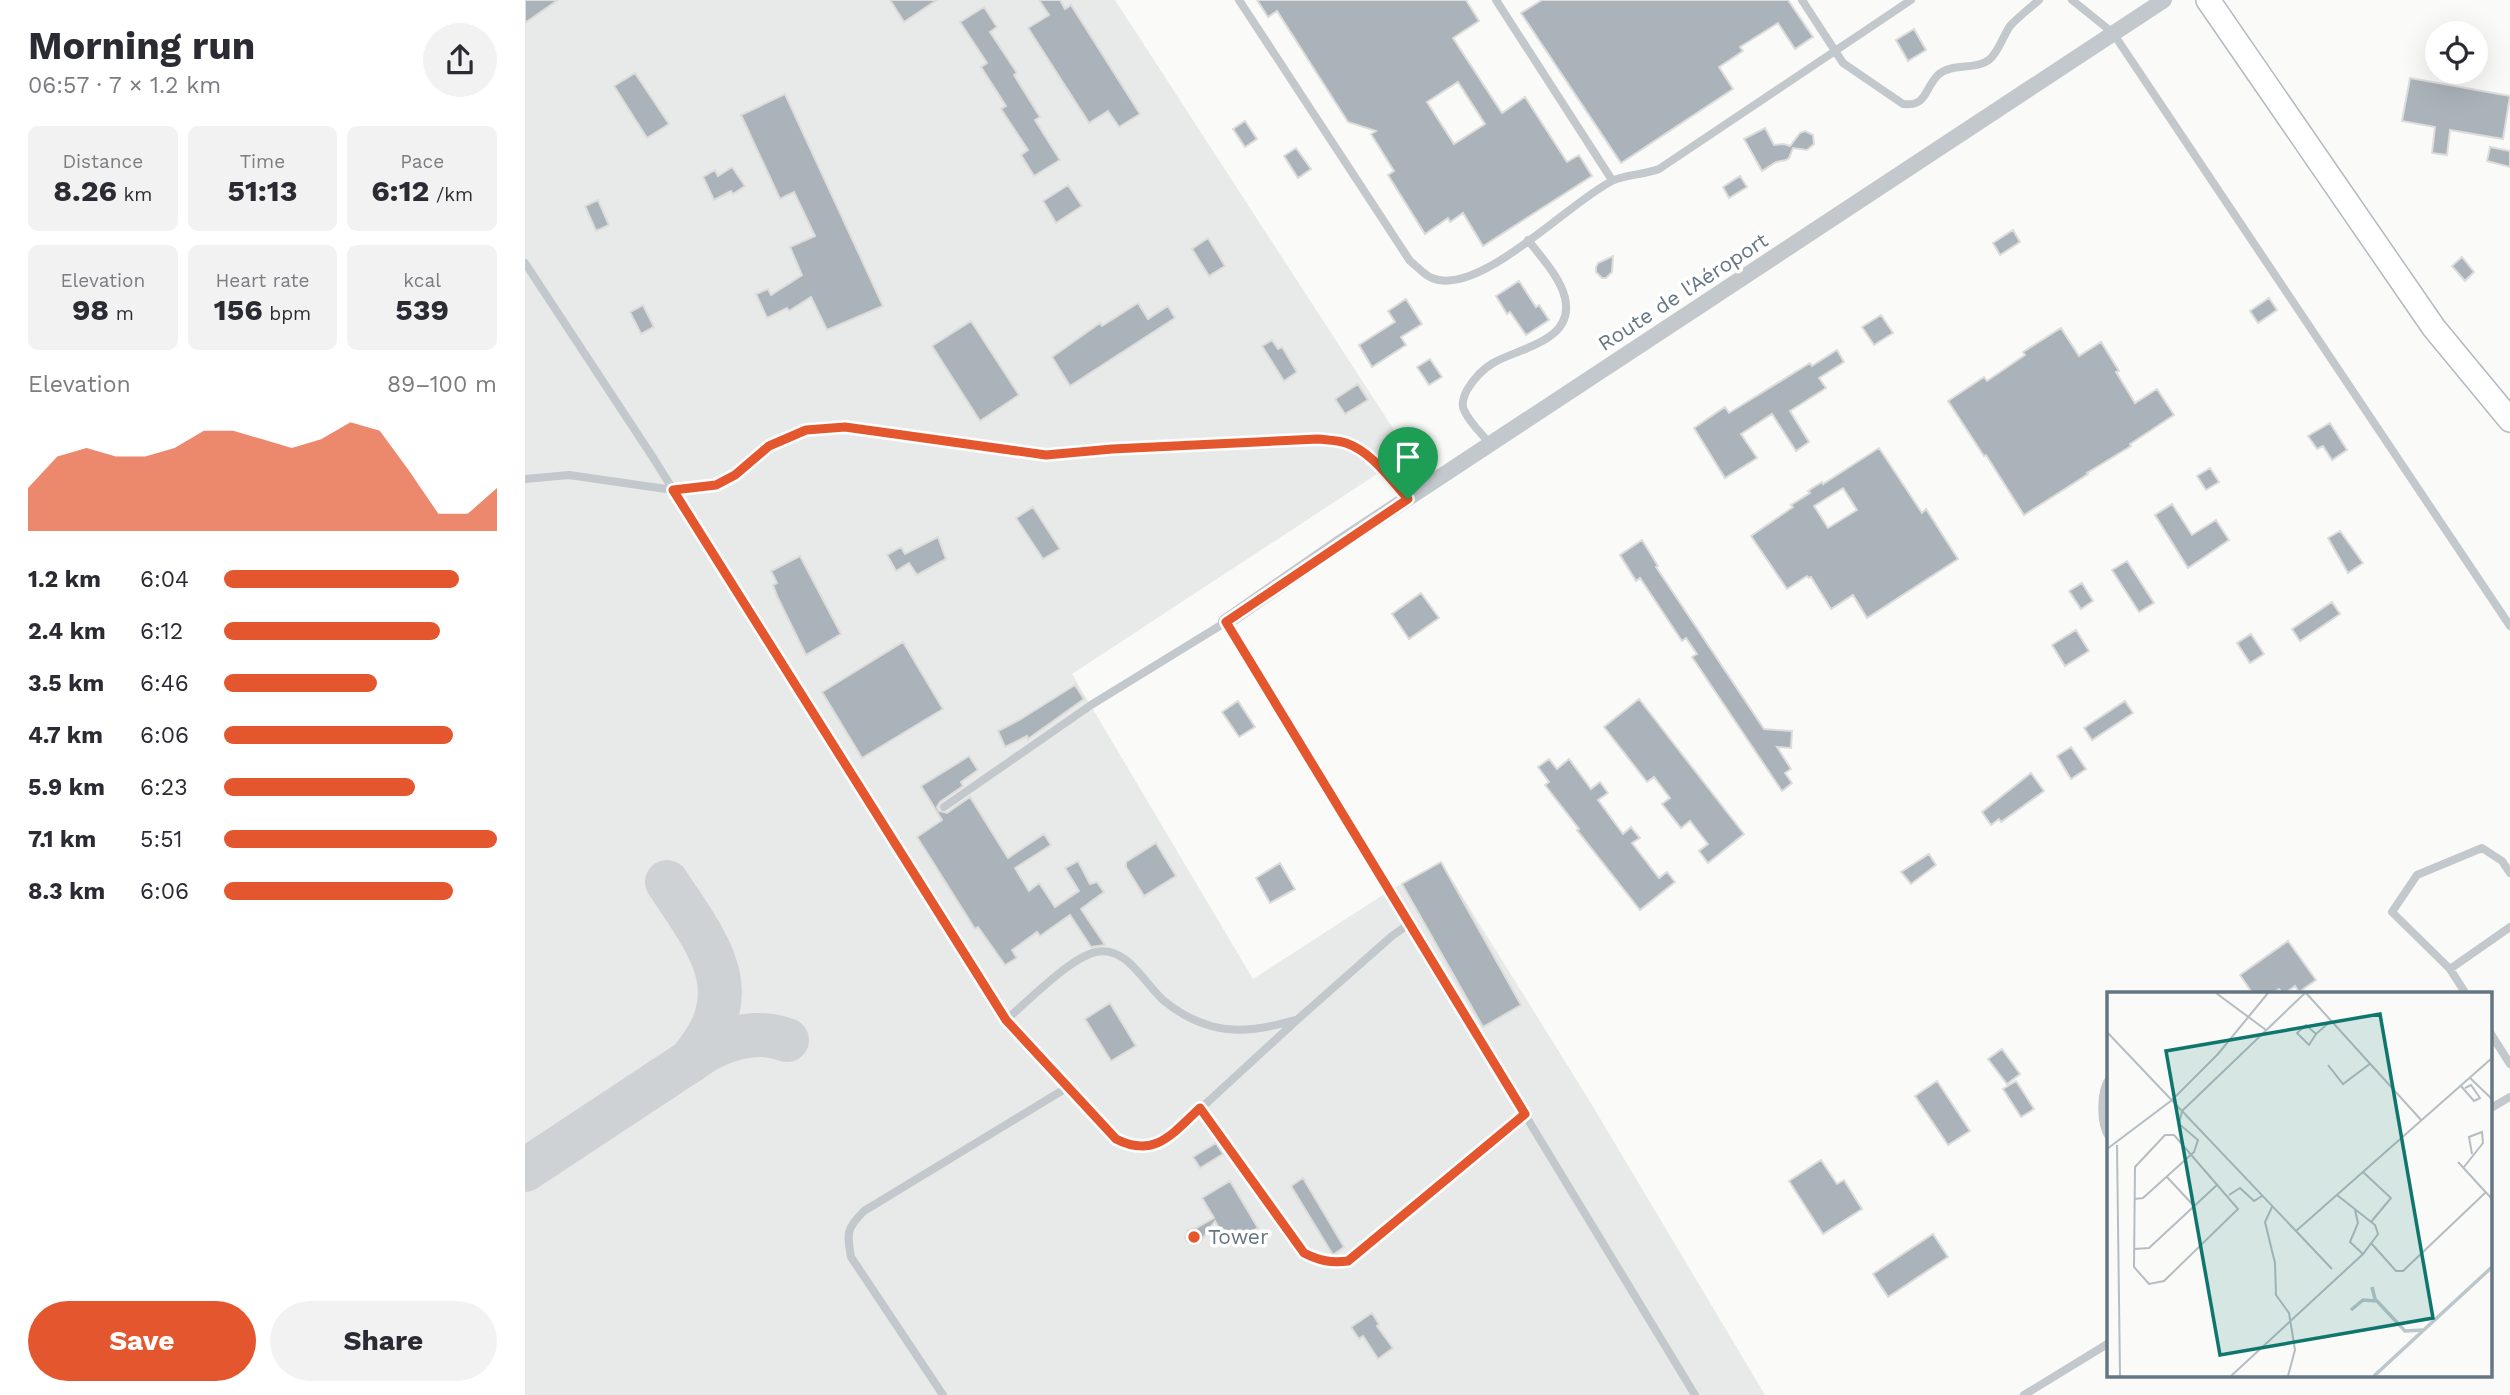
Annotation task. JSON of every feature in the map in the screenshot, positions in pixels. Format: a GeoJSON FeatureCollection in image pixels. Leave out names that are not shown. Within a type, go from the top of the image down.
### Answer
{"type":"FeatureCollection","features":[{"type":"Feature","properties":{"kind":"street","name":"Route de l'Aéroport"},"geometry":{"type":"LineString","coordinates":[[1226,622],[1490,444],[2164,0]]}},
{"type":"Feature","properties":{"kind":"street"},"geometry":{"type":"LineString","coordinates":[[2208,0],[2434,328],[2510,420]]}},
{"type":"Feature","properties":{"kind":"lane"},"geometry":{"type":"LineString","coordinates":[[1238,0],[1410,261],[1431,278],[1455,281],[1481,273],[1612,180],[1644,175],[1659,169],[1911,0]]}},
{"type":"Feature","properties":{"kind":"lane"},"geometry":{"type":"LineString","coordinates":[[1509,0],[1498,3],[1612,180]]}},
{"type":"Feature","properties":{"kind":"lane"},"geometry":{"type":"LineString","coordinates":[[1802,0],[1843,63],[1903,104],[1912,105],[1919,103],[1938,75],[1951,68],[1982,64],[1991,58],[2011,25],[2039,0]]}},
{"type":"Feature","properties":{"kind":"lane"},"geometry":{"type":"LineString","coordinates":[[2072,0],[2113,33],[2510,625]]}},
{"type":"Feature","properties":{"kind":"lane"},"geometry":{"type":"LineString","coordinates":[[1490,444],[1463,409],[1463,400],[1468,389],[1492,364],[1548,339],[1560,328],[1565,317],[1566,302],[1562,288],[1528,240]]}},
{"type":"Feature","properties":{"kind":"lane"},"geometry":{"type":"LineString","coordinates":[[525,263],[673,490],[1006,1020],[1116,1139],[1130,1146],[1159,1144],[1392,936],[1409,924]]}},
{"type":"Feature","properties":{"kind":"lane"},"geometry":{"type":"LineString","coordinates":[[525,479],[569,475],[673,490],[716,485],[735,475],[769,446],[806,430],[845,427],[1046,455],[1112,449],[1318,439],[1345,443],[1363,452],[1408,499]]}},
{"type":"Feature","properties":{"kind":"lane"},"geometry":{"type":"LineString","coordinates":[[944,807],[1091,705],[1226,622],[1696,1395]]}},
{"type":"Feature","properties":{"kind":"lane"},"geometry":{"type":"LineString","coordinates":[[2465,992],[2450,969],[2392,912],[2417,875],[2482,848],[2502,861],[2510,873]]}},
{"type":"Feature","properties":{"kind":"lane"},"geometry":{"type":"LineString","coordinates":[[2450,969],[2510,927]]}},
{"type":"Feature","properties":{"kind":"lane"},"geometry":{"type":"LineString","coordinates":[[1006,1020],[1076,962],[1099,951],[1115,953],[1131,964],[1163,1000],[1210,1026],[1235,1030],[1264,1029],[1298,1019]]}},
{"type":"Feature","properties":{"kind":"lane"},"geometry":{"type":"LineString","coordinates":[[2493,1037],[2510,1064]]}},
{"type":"Feature","properties":{"kind":"lane"},"geometry":{"type":"LineString","coordinates":[[2107,1082],[2104,1086],[2104,1129],[2107,1134]]}},
{"type":"Feature","properties":{"kind":"lane"},"geometry":{"type":"LineString","coordinates":[[943,1395],[851,1257],[847,1234],[851,1224],[864,1211],[1068,1087]]}},
{"type":"Feature","properties":{"kind":"lane"},"geometry":{"type":"LineString","coordinates":[[2493,1107],[2510,1097]]}},
{"type":"Feature","properties":{"kind":"lane"},"geometry":{"type":"LineString","coordinates":[[1200,1108],[1304,1253],[1332,1263],[1348,1261],[1525,1114]]}},
{"type":"Feature","properties":{"kind":"lane"},"geometry":{"type":"LineString","coordinates":[[2024,1395],[2107,1344]]}},
{"type":"Feature","properties":{"kind":"shaded area"},"geometry":{"type":"Polygon","coordinates":[[[525,0],[1115,0],[1409,453],[1072,674],[1253,979],[1389,891],[1441,862],[1589,1100],[1765,1395],[525,1395],[525,0]]]}},
{"type":"Feature","properties":{"kind":"building"},"geometry":{"type":"Polygon","coordinates":[[[525,0],[558,0],[525,23],[525,0]]]}},
{"type":"Feature","properties":{"kind":"building"},"geometry":{"type":"Polygon","coordinates":[[[890,0],[937,0],[904,22],[890,0]]]}},
{"type":"Feature","properties":{"kind":"building"},"geometry":{"type":"Polygon","coordinates":[[[1039,0],[1060,0],[1065,9],[1071,5],[1140,114],[1119,127],[1108,111],[1089,123],[1028,28],[1049,15],[1039,0]]]}},
{"type":"Feature","properties":{"kind":"building"},"geometry":{"type":"Polygon","coordinates":[[[1257,0],[1466,0],[1479,21],[1453,38],[1502,113],[1525,97],[1567,162],[1579,155],[1592,176],[1483,246],[1463,213],[1450,222],[1448,218],[1425,234],[1388,175],[1394,171],[1371,134],[1376,131],[1348,122],[1277,11],[1268,17],[1257,0]],[[1458,82],[1427,102],[1454,144],[1485,124],[1458,82]]]}},
{"type":"Feature","properties":{"kind":"building"},"geometry":{"type":"Polygon","coordinates":[[[1542,0],[1788,0],[1813,37],[1795,49],[1778,23],[1740,47],[1743,51],[1719,67],[1733,89],[1621,163],[1521,13],[1542,0]]]}},
{"type":"Feature","properties":{"kind":"building"},"geometry":{"type":"Polygon","coordinates":[[[984,7],[997,27],[990,32],[1017,73],[1014,75],[1040,117],[1035,120],[1060,160],[1034,176],[1021,155],[1028,150],[1001,109],[1006,106],[981,67],[987,63],[960,22],[984,7]]]}},
{"type":"Feature","properties":{"kind":"building"},"geometry":{"type":"Polygon","coordinates":[[[1914,29],[1926,50],[1908,61],[1896,40],[1914,29]]]}},
{"type":"Feature","properties":{"kind":"building"},"geometry":{"type":"Polygon","coordinates":[[[635,73],[669,124],[647,138],[614,86],[635,73]]]}},
{"type":"Feature","properties":{"kind":"building"},"geometry":{"type":"Polygon","coordinates":[[[2410,78],[2425,81],[2425,84],[2443,84],[2510,96],[2503,139],[2450,130],[2447,155],[2432,153],[2435,127],[2402,121],[2410,78]]]}},
{"type":"Feature","properties":{"kind":"building"},"geometry":{"type":"Polygon","coordinates":[[[785,94],[883,306],[827,330],[811,297],[789,311],[787,308],[767,318],[756,294],[768,289],[771,295],[802,275],[790,247],[815,236],[794,192],[780,199],[741,115],[785,94]]]}},
{"type":"Feature","properties":{"kind":"building"},"geometry":{"type":"Polygon","coordinates":[[[1245,121],[1257,139],[1245,147],[1233,129],[1245,121]]]}},
{"type":"Feature","properties":{"kind":"building"},"geometry":{"type":"Polygon","coordinates":[[[1765,128],[1774,145],[1790,146],[1800,133],[1805,131],[1813,135],[1814,144],[1807,150],[1793,148],[1789,158],[1762,171],[1744,139],[1765,128]]]}},
{"type":"Feature","properties":{"kind":"building"},"geometry":{"type":"Polygon","coordinates":[[[2490,147],[2510,151],[2510,167],[2487,161],[2490,147]]]}},
{"type":"Feature","properties":{"kind":"building"},"geometry":{"type":"Polygon","coordinates":[[[1296,148],[1311,169],[1298,178],[1284,156],[1296,148]]]}},
{"type":"Feature","properties":{"kind":"building"},"geometry":{"type":"Polygon","coordinates":[[[732,167],[745,186],[733,194],[731,191],[714,200],[703,177],[715,170],[718,176],[732,167]]]}},
{"type":"Feature","properties":{"kind":"building"},"geometry":{"type":"Polygon","coordinates":[[[1740,176],[1747,187],[1729,198],[1723,187],[1740,176]]]}},
{"type":"Feature","properties":{"kind":"building"},"geometry":{"type":"Polygon","coordinates":[[[1068,185],[1082,206],[1056,223],[1043,201],[1068,185]]]}},
{"type":"Feature","properties":{"kind":"building"},"geometry":{"type":"Polygon","coordinates":[[[598,200],[609,225],[596,231],[585,206],[598,200]]]}},
{"type":"Feature","properties":{"kind":"building"},"geometry":{"type":"Polygon","coordinates":[[[2013,230],[2020,242],[2000,255],[1993,243],[2013,230]]]}},
{"type":"Feature","properties":{"kind":"building"},"geometry":{"type":"Polygon","coordinates":[[[1208,238],[1225,266],[1209,276],[1192,249],[1208,238]]]}},
{"type":"Feature","properties":{"kind":"building"},"geometry":{"type":"Polygon","coordinates":[[[1613,256],[1612,272],[1602,278],[1596,272],[1598,263],[1613,256]]]}},
{"type":"Feature","properties":{"kind":"building"},"geometry":{"type":"Polygon","coordinates":[[[2462,257],[2474,272],[2465,281],[2452,266],[2462,257]]]}},
{"type":"Feature","properties":{"kind":"building"},"geometry":{"type":"Polygon","coordinates":[[[1519,281],[1536,307],[1539,305],[1549,320],[1526,335],[1510,312],[1507,314],[1496,296],[1519,281]]]}},
{"type":"Feature","properties":{"kind":"building"},"geometry":{"type":"Polygon","coordinates":[[[2269,298],[2277,310],[2258,323],[2250,311],[2269,298]]]}},
{"type":"Feature","properties":{"kind":"building"},"geometry":{"type":"Polygon","coordinates":[[[1406,299],[1422,324],[1401,337],[1406,345],[1372,367],[1359,345],[1395,322],[1388,311],[1406,299]]]}},
{"type":"Feature","properties":{"kind":"building"},"geometry":{"type":"Polygon","coordinates":[[[1138,303],[1148,319],[1168,306],[1175,318],[1070,386],[1052,357],[1100,323],[1102,326],[1138,303]]]}},
{"type":"Feature","properties":{"kind":"building"},"geometry":{"type":"Polygon","coordinates":[[[643,305],[654,327],[641,334],[630,312],[643,305]]]}},
{"type":"Feature","properties":{"kind":"building"},"geometry":{"type":"Polygon","coordinates":[[[1881,315],[1893,333],[1874,345],[1862,327],[1881,315]]]}},
{"type":"Feature","properties":{"kind":"building"},"geometry":{"type":"Polygon","coordinates":[[[971,321],[1019,395],[980,421],[932,346],[971,321]]]}},
{"type":"Feature","properties":{"kind":"building"},"geometry":{"type":"Polygon","coordinates":[[[2061,328],[2079,356],[2101,342],[2135,403],[2157,389],[2174,415],[2024,515],[1948,401],[1984,377],[1987,381],[2025,355],[2023,352],[2061,328]]]}},
{"type":"Feature","properties":{"kind":"building"},"geometry":{"type":"Polygon","coordinates":[[[1272,340],[1278,349],[1282,347],[1297,372],[1284,381],[1262,346],[1272,340]]]}},
{"type":"Feature","properties":{"kind":"building"},"geometry":{"type":"Polygon","coordinates":[[[1837,350],[1844,362],[1819,378],[1826,388],[1790,411],[1809,442],[1796,451],[1772,414],[1741,434],[1757,458],[1725,478],[1694,428],[1725,407],[1729,413],[1810,363],[1812,366],[1837,350]]]}},
{"type":"Feature","properties":{"kind":"building"},"geometry":{"type":"Polygon","coordinates":[[[1430,359],[1442,377],[1429,385],[1417,367],[1430,359]]]}},
{"type":"Feature","properties":{"kind":"building"},"geometry":{"type":"Polygon","coordinates":[[[1358,384],[1368,400],[1345,414],[1335,399],[1358,384]]]}},
{"type":"Feature","properties":{"kind":"building"},"geometry":{"type":"Polygon","coordinates":[[[2330,423],[2347,450],[2332,460],[2323,446],[2317,449],[2308,436],[2330,423]]]}},
{"type":"Feature","properties":{"kind":"building"},"geometry":{"type":"Polygon","coordinates":[[[1879,448],[1922,513],[1926,509],[1958,559],[1867,618],[1853,595],[1831,609],[1811,577],[1807,576],[1787,589],[1751,536],[1793,507],[1791,505],[1810,493],[1808,491],[1822,482],[1823,484],[1879,448]],[[1843,488],[1814,506],[1828,528],[1857,510],[1843,488]]]}},
{"type":"Feature","properties":{"kind":"building"},"geometry":{"type":"Polygon","coordinates":[[[2210,468],[2219,482],[2206,490],[2197,476],[2210,468]]]}},
{"type":"Feature","properties":{"kind":"building"},"geometry":{"type":"Polygon","coordinates":[[[2172,504],[2192,535],[2216,520],[2229,540],[2188,568],[2155,515],[2172,504]]]}},
{"type":"Feature","properties":{"kind":"building"},"geometry":{"type":"Polygon","coordinates":[[[1033,507],[1060,549],[1043,559],[1016,518],[1033,507]]]}},
{"type":"Feature","properties":{"kind":"building"},"geometry":{"type":"Polygon","coordinates":[[[2340,531],[2363,563],[2348,573],[2328,538],[2340,531]]]}},
{"type":"Feature","properties":{"kind":"building"},"geometry":{"type":"Polygon","coordinates":[[[938,537],[946,559],[917,575],[909,563],[896,571],[887,555],[901,547],[905,554],[938,537]]]}},
{"type":"Feature","properties":{"kind":"building"},"geometry":{"type":"Polygon","coordinates":[[[1642,540],[1658,566],[1656,567],[1764,729],[1792,731],[1791,748],[1777,747],[1791,769],[1785,773],[1792,783],[1782,791],[1692,657],[1697,654],[1686,638],[1682,641],[1640,578],[1636,581],[1620,555],[1642,540]]]}},
{"type":"Feature","properties":{"kind":"building"},"geometry":{"type":"Polygon","coordinates":[[[800,556],[841,634],[806,655],[777,596],[773,585],[777,583],[771,571],[800,556]]]}},
{"type":"Feature","properties":{"kind":"building"},"geometry":{"type":"Polygon","coordinates":[[[2127,561],[2154,603],[2139,612],[2112,570],[2127,561]]]}},
{"type":"Feature","properties":{"kind":"building"},"geometry":{"type":"Polygon","coordinates":[[[2082,583],[2093,601],[2081,609],[2069,591],[2082,583]]]}},
{"type":"Feature","properties":{"kind":"building"},"geometry":{"type":"Polygon","coordinates":[[[1421,593],[1439,618],[1409,639],[1392,614],[1421,593]]]}},
{"type":"Feature","properties":{"kind":"building"},"geometry":{"type":"Polygon","coordinates":[[[2332,602],[2340,614],[2300,641],[2292,629],[2332,602]]]}},
{"type":"Feature","properties":{"kind":"building"},"geometry":{"type":"Polygon","coordinates":[[[2076,630],[2089,651],[2065,666],[2052,645],[2076,630]]]}},
{"type":"Feature","properties":{"kind":"building"},"geometry":{"type":"Polygon","coordinates":[[[2251,634],[2264,654],[2250,663],[2237,643],[2251,634]]]}},
{"type":"Feature","properties":{"kind":"building"},"geometry":{"type":"Polygon","coordinates":[[[903,642],[943,709],[862,758],[822,692],[903,642]]]}},
{"type":"Feature","properties":{"kind":"building"},"geometry":{"type":"Polygon","coordinates":[[[1075,685],[1084,699],[1028,739],[1027,736],[1005,747],[998,731],[1075,685]]]}},
{"type":"Feature","properties":{"kind":"building"},"geometry":{"type":"Polygon","coordinates":[[[1639,699],[1744,834],[1708,863],[1699,851],[1708,844],[1690,821],[1681,828],[1662,804],[1670,798],[1654,777],[1647,782],[1604,727],[1639,699]]]}},
{"type":"Feature","properties":{"kind":"building"},"geometry":{"type":"Polygon","coordinates":[[[1238,701],[1255,727],[1239,737],[1222,712],[1238,701]]]}},
{"type":"Feature","properties":{"kind":"building"},"geometry":{"type":"Polygon","coordinates":[[[2125,701],[2133,713],[2092,740],[2084,728],[2125,701]]]}},
{"type":"Feature","properties":{"kind":"building"},"geometry":{"type":"Polygon","coordinates":[[[2071,747],[2086,769],[2071,779],[2057,756],[2071,747]]]}},
{"type":"Feature","properties":{"kind":"building"},"geometry":{"type":"Polygon","coordinates":[[[969,756],[978,770],[961,782],[963,786],[940,802],[937,807],[939,811],[947,813],[970,797],[1008,858],[1044,834],[1051,845],[1015,868],[1029,891],[1039,883],[1055,907],[1079,891],[1065,868],[1078,861],[1090,884],[1097,882],[1104,892],[1081,909],[1105,945],[1091,947],[1070,915],[1040,936],[1037,932],[1012,950],[1017,958],[1005,965],[978,927],[975,929],[917,837],[942,820],[921,786],[969,756]]]}},
{"type":"Feature","properties":{"kind":"building"},"geometry":{"type":"Polygon","coordinates":[[[1549,759],[1557,769],[1569,759],[1591,789],[1600,782],[1608,793],[1598,800],[1623,834],[1631,827],[1640,838],[1632,843],[1659,878],[1667,872],[1675,882],[1640,910],[1545,785],[1549,782],[1538,767],[1549,759]]]}},
{"type":"Feature","properties":{"kind":"building"},"geometry":{"type":"Polygon","coordinates":[[[2031,773],[2044,791],[2001,822],[1999,819],[1991,825],[1982,812],[2031,773]]]}},
{"type":"Feature","properties":{"kind":"building"},"geometry":{"type":"Polygon","coordinates":[[[1156,843],[1176,876],[1144,896],[1126,867],[1126,862],[1156,843]]]}},
{"type":"Feature","properties":{"kind":"building"},"geometry":{"type":"Polygon","coordinates":[[[1929,854],[1936,865],[1911,884],[1901,872],[1929,854]]]}},
{"type":"Feature","properties":{"kind":"building"},"geometry":{"type":"Polygon","coordinates":[[[1441,862],[1521,1005],[1483,1027],[1402,884],[1441,862]]]}},
{"type":"Feature","properties":{"kind":"building"},"geometry":{"type":"Polygon","coordinates":[[[1280,863],[1295,889],[1270,903],[1256,878],[1280,863]]]}},
{"type":"Feature","properties":{"kind":"building"},"geometry":{"type":"Polygon","coordinates":[[[2288,941],[2316,980],[2299,992],[2295,986],[2287,992],[2279,989],[2275,992],[2252,992],[2240,975],[2288,941]]]}},
{"type":"Feature","properties":{"kind":"building"},"geometry":{"type":"Polygon","coordinates":[[[1110,1003],[1136,1046],[1111,1061],[1085,1019],[1110,1003]]]}},
{"type":"Feature","properties":{"kind":"building"},"geometry":{"type":"Polygon","coordinates":[[[2002,1049],[2020,1074],[2007,1084],[1988,1059],[2002,1049]]]}},
{"type":"Feature","properties":{"kind":"building"},"geometry":{"type":"Polygon","coordinates":[[[1937,1081],[1970,1131],[1948,1145],[1915,1096],[1937,1081]]]}},
{"type":"Feature","properties":{"kind":"building"},"geometry":{"type":"Polygon","coordinates":[[[2016,1081],[2034,1109],[2021,1117],[2003,1089],[2016,1081]]]}},
{"type":"Feature","properties":{"kind":"building"},"geometry":{"type":"Polygon","coordinates":[[[1216,1143],[1223,1154],[1200,1168],[1193,1157],[1216,1143]]]}},
{"type":"Feature","properties":{"kind":"building"},"geometry":{"type":"Polygon","coordinates":[[[1821,1160],[1837,1184],[1844,1180],[1862,1209],[1823,1234],[1789,1181],[1821,1160]]]}},
{"type":"Feature","properties":{"kind":"building"},"geometry":{"type":"Polygon","coordinates":[[[1303,1178],[1344,1247],[1333,1255],[1291,1186],[1303,1178]]]}},
{"type":"Feature","properties":{"kind":"building"},"geometry":{"type":"Polygon","coordinates":[[[1230,1181],[1258,1228],[1229,1245],[1215,1221],[1200,1242],[1194,1245],[1187,1242],[1185,1237],[1188,1230],[1214,1218],[1202,1198],[1230,1181]]]}},
{"type":"Feature","properties":{"kind":"building"},"geometry":{"type":"Polygon","coordinates":[[[1933,1234],[1948,1257],[1888,1297],[1873,1274],[1933,1234]]]}},
{"type":"Feature","properties":{"kind":"building"},"geometry":{"type":"Polygon","coordinates":[[[1372,1313],[1379,1324],[1377,1326],[1393,1348],[1378,1359],[1363,1336],[1359,1339],[1351,1327],[1372,1313]]]}},
{"type":"Feature","properties":{"kind":"taxiway"},"geometry":{"type":"LineString","coordinates":[[667,882],[709,949],[717,970],[720,991],[717,1013],[707,1037],[689,1062]]}},
{"type":"Feature","properties":{"kind":"taxiway"},"geometry":{"type":"LineString","coordinates":[[525,1170],[708,1049],[747,1036],[767,1035],[787,1040]]}},
{"type":"Feature","properties":{"kind":"place","name":"Tower"},"geometry":{"type":"Point","coordinates":[1194,1237]}},
{"type":"Feature","properties":{"kind":"route"},"geometry":{"type":"LineString","coordinates":[[845,427],[1046,455],[1112,449],[1318,439],[1345,443],[1363,452],[1408,499],[1226,622],[1525,1114],[1348,1261],[1332,1263],[1304,1253],[1200,1108],[1159,1144],[1130,1146],[1116,1139],[1006,1020],[673,490],[716,485],[735,475],[769,446],[806,430],[845,427]]}}]}
